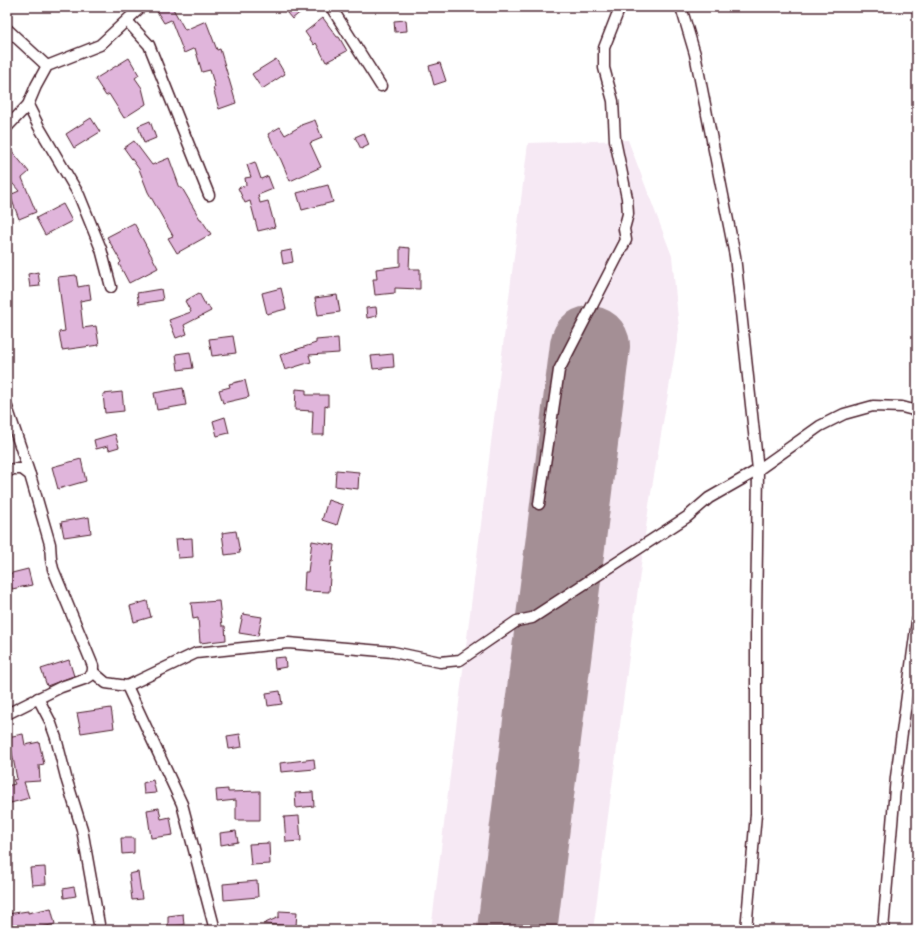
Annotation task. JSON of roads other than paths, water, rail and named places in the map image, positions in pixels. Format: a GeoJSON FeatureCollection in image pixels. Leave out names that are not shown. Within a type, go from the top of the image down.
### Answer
{"type":"FeatureCollection","features":[{"type":"Feature","properties":{"kind":"street"},"geometry":{"type":"LineString","coordinates":[[7,126],[28,105],[47,66],[100,46],[141,7]]}},
{"type":"Feature","properties":{"kind":"street"},"geometry":{"type":"LineString","coordinates":[[331,7],[381,86]]}},
{"type":"Feature","properties":{"kind":"street"},"geometry":{"type":"LineString","coordinates":[[539,504],[559,370],[626,240],[624,229],[628,214],[627,198],[614,140],[613,100],[604,68],[604,48],[620,7]]}},
{"type":"Feature","properties":{"kind":"street"},"geometry":{"type":"LineString","coordinates":[[681,7],[695,54],[735,256],[758,470],[756,814],[746,930]]}},
{"type":"Feature","properties":{"kind":"street"},"geometry":{"type":"LineString","coordinates":[[127,21],[149,45],[210,195]]}},
{"type":"Feature","properties":{"kind":"street"},"geometry":{"type":"LineString","coordinates":[[7,29],[47,66]]}},
{"type":"Feature","properties":{"kind":"street"},"geometry":{"type":"LineString","coordinates":[[28,105],[39,127],[80,195],[101,249],[111,287]]}},
{"type":"Feature","properties":{"kind":"street"},"geometry":{"type":"LineString","coordinates":[[7,407],[30,475],[50,544],[53,569],[92,666],[93,672],[106,683],[128,686],[196,653],[288,643],[393,652],[440,662],[460,660],[517,621],[532,618],[687,517],[709,498],[758,470],[820,426],[844,414],[873,406],[902,408],[917,412]]}},
{"type":"Feature","properties":{"kind":"street"},"geometry":{"type":"LineString","coordinates":[[7,472],[13,469],[22,469],[30,475]]}},
{"type":"Feature","properties":{"kind":"street"},"geometry":{"type":"LineString","coordinates":[[883,930],[896,777],[917,621]]}},
{"type":"Feature","properties":{"kind":"street"},"geometry":{"type":"LineString","coordinates":[[7,714],[61,687],[87,678],[91,676],[93,672]]}},
{"type":"Feature","properties":{"kind":"street"},"geometry":{"type":"LineString","coordinates":[[128,686],[182,804],[215,930]]}},
{"type":"Feature","properties":{"kind":"street"},"geometry":{"type":"LineString","coordinates":[[38,698],[54,732],[82,829],[100,930]]}}]}
